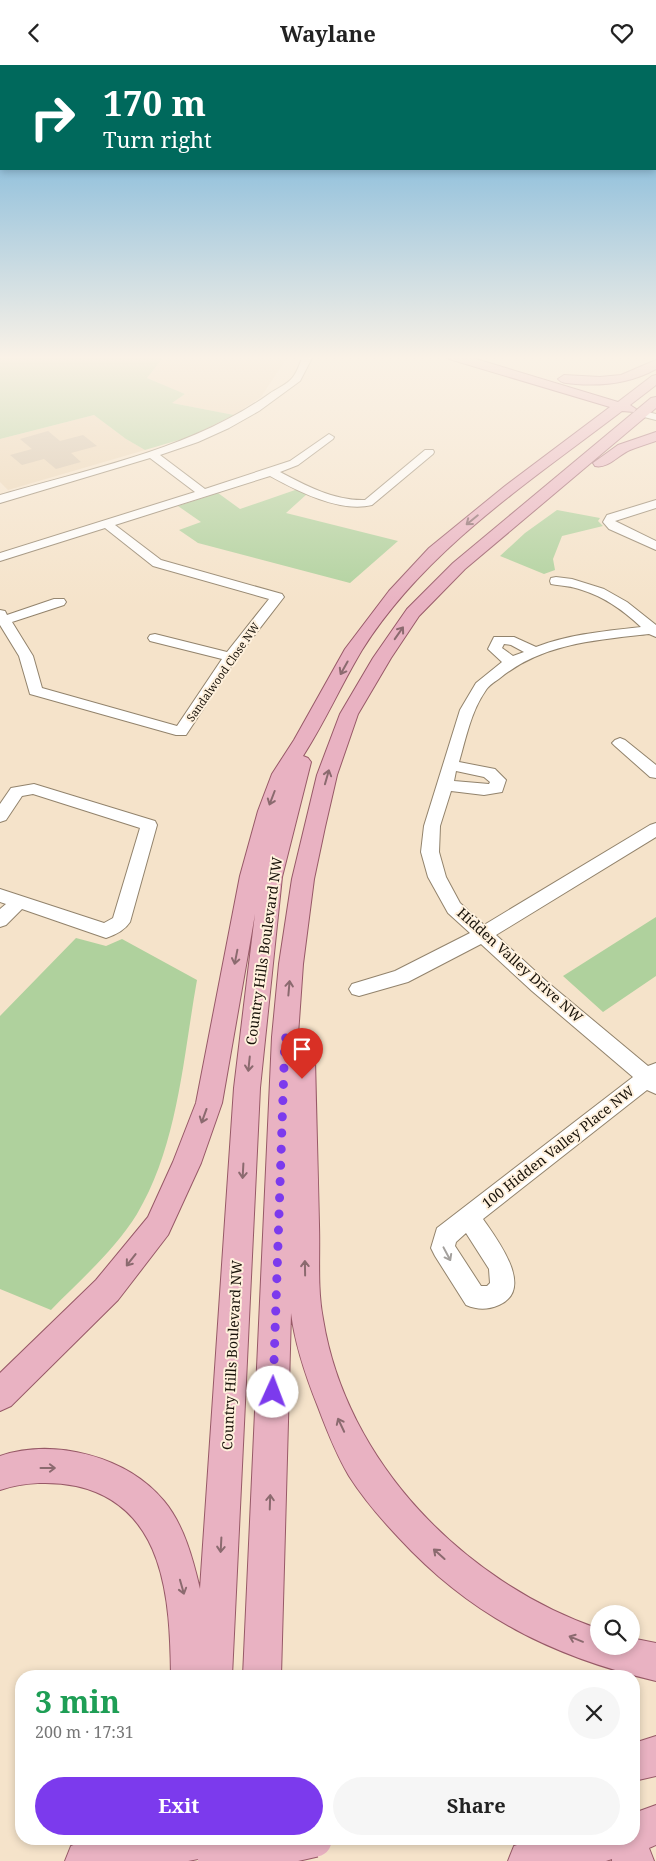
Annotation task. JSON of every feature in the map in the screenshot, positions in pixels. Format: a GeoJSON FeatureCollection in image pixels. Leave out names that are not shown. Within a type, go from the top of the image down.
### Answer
{"type":"FeatureCollection","features":[{"type":"Feature","properties":{"kind":"main road"},"geometry":{"type":"LineString","coordinates":[[510,489],[515,480],[550,451],[560,440]]}},
{"type":"Feature","properties":{"kind":"main road","name":"Country Hills Boulevard NW"},"geometry":{"type":"LineString","coordinates":[[214,1670],[247,1088],[271,877],[303,755],[304,740],[354,649],[394,595],[435,551],[510,489],[588,440]]}},
{"type":"Feature","properties":{"kind":"main road","name":"Country Hills Boulevard NW"},"geometry":{"type":"LineString","coordinates":[[262,1670],[285,1037],[291,963],[303,879],[328,775],[349,714],[382,658],[413,613],[459,566],[603,440]]}},
{"type":"Feature","properties":{"kind":"main road"},"geometry":{"type":"LineString","coordinates":[[459,566],[496,542],[568,485],[603,461],[623,448],[646,440]]}},
{"type":"Feature","properties":{"kind":"main road"},"geometry":{"type":"LineString","coordinates":[[0,1395],[107,1290],[158,1226],[187,1163],[209,1103],[252,876],[268,811],[282,774],[304,740]]}},
{"type":"Feature","properties":{"kind":"main road"},"geometry":{"type":"LineString","coordinates":[[285,1037],[302,1059],[306,1310],[318,1363],[340,1425],[367,1473],[422,1539],[464,1577],[529,1618],[578,1641],[626,1657],[656,1662]]}},
{"type":"Feature","properties":{"kind":"main road"},"geometry":{"type":"LineString","coordinates":[[0,1473],[9,1470],[68,1468],[102,1477],[131,1495],[156,1517],[169,1544],[185,1599],[191,1647],[190,1670]]}},
{"type":"Feature","properties":{"kind":"main road"},"geometry":{"type":"LineString","coordinates":[[268,1550],[276,1670]]}},
{"type":"Feature","properties":{"kind":"main road"},"geometry":{"type":"LineString","coordinates":[[640,1760],[656,1756]]}},
{"type":"Feature","properties":{"kind":"main road"},"geometry":{"type":"LineString","coordinates":[[640,1831],[656,1825]]}},
{"type":"Feature","properties":{"kind":"main road"},"geometry":{"type":"LineString","coordinates":[[97,1860],[174,1845]]}},
{"type":"Feature","properties":{"kind":"main road"},"geometry":{"type":"LineString","coordinates":[[190,1845],[193,1861]]}},
{"type":"Feature","properties":{"kind":"main road"},"geometry":{"type":"LineString","coordinates":[[202,1861],[204,1845]]}},
{"type":"Feature","properties":{"kind":"main road"},"geometry":{"type":"LineString","coordinates":[[253,1861],[254,1845]]}},
{"type":"Feature","properties":{"kind":"main road"},"geometry":{"type":"LineString","coordinates":[[216,1861],[282,1845]]}},
{"type":"Feature","properties":{"kind":"main road"},"geometry":{"type":"LineString","coordinates":[[529,1861],[589,1845]]}},
{"type":"Feature","properties":{"kind":"main road"},"geometry":{"type":"LineString","coordinates":[[628,1845],[633,1861]]}},
{"type":"Feature","properties":{"kind":"street"},"geometry":{"type":"LineString","coordinates":[[0,499],[147,456],[194,440]]}},
{"type":"Feature","properties":{"kind":"street"},"geometry":{"type":"LineString","coordinates":[[0,557],[271,472],[294,463],[325,440]]}},
{"type":"Feature","properties":{"kind":"street"},"geometry":{"type":"LineString","coordinates":[[271,472],[307,490],[358,505],[368,503],[429,452]]}},
{"type":"Feature","properties":{"kind":"street"},"geometry":{"type":"LineString","coordinates":[[147,456],[196,495]]}},
{"type":"Feature","properties":{"kind":"street"},"geometry":{"type":"LineString","coordinates":[[656,504],[611,518],[610,522],[613,526],[656,546]]}},
{"type":"Feature","properties":{"kind":"street","name":"Sandalwood Close NW"},"geometry":{"type":"LineString","coordinates":[[2,617],[26,656],[35,691],[181,732],[230,657],[277,597],[157,563],[107,524]]}},
{"type":"Feature","properties":{"kind":"street"},"geometry":{"type":"LineString","coordinates":[[556,581],[577,583],[597,589],[618,601],[655,631]]}},
{"type":"Feature","properties":{"kind":"street"},"geometry":{"type":"LineString","coordinates":[[2,617],[60,602]]}},
{"type":"Feature","properties":{"kind":"street","name":"Hidden Valley Drive NW"},"geometry":{"type":"LineString","coordinates":[[653,1078],[482,935],[454,908],[437,877],[430,851],[432,825],[467,710],[481,686],[511,662],[534,652],[581,638],[655,631]]}},
{"type":"Feature","properties":{"kind":"street"},"geometry":{"type":"LineString","coordinates":[[155,639],[230,657]]}},
{"type":"Feature","properties":{"kind":"street"},"geometry":{"type":"LineString","coordinates":[[511,662],[495,649],[499,641],[514,641],[534,652]]}},
{"type":"Feature","properties":{"kind":"street"},"geometry":{"type":"LineString","coordinates":[[620,743],[656,773]]}},
{"type":"Feature","properties":{"kind":"street"},"geometry":{"type":"LineString","coordinates":[[444,785],[484,790],[496,788],[498,779],[489,773],[451,765]]}},
{"type":"Feature","properties":{"kind":"street"},"geometry":{"type":"LineString","coordinates":[[0,816],[17,791],[34,789],[149,825],[121,922],[106,931],[0,895]]}},
{"type":"Feature","properties":{"kind":"street"},"geometry":{"type":"LineString","coordinates":[[359,989],[401,977],[482,935],[656,829]]}},
{"type":"Feature","properties":{"kind":"street"},"geometry":{"type":"LineString","coordinates":[[0,920],[19,902]]}},
{"type":"Feature","properties":{"kind":"street","name":"100 Hidden Valley Place NW"},"geometry":{"type":"LineString","coordinates":[[468,1217],[653,1078]]}},
{"type":"Feature","properties":{"kind":"shaded area"},"geometry":{"type":"Polygon","coordinates":[[[0,440],[127,440],[145,450],[8,490],[0,482],[0,440]]]}},
{"type":"Feature","properties":{"kind":"green space"},"geometry":{"type":"Polygon","coordinates":[[[127,440],[179,440],[145,450],[127,440]]]}},
{"type":"Feature","properties":{"kind":"green space"},"geometry":{"type":"Polygon","coordinates":[[[298,489],[307,494],[286,513],[398,541],[350,583],[198,543],[179,530],[201,522],[178,506],[218,493],[240,509],[298,489]]]}},
{"type":"Feature","properties":{"kind":"green space"},"geometry":{"type":"Polygon","coordinates":[[[557,510],[600,518],[598,521],[603,526],[562,536],[553,559],[555,570],[544,574],[500,556],[525,533],[557,510]]]}},
{"type":"Feature","properties":{"kind":"green space"},"geometry":{"type":"Polygon","coordinates":[[[656,917],[656,976],[603,1012],[563,976],[656,917]]]}},
{"type":"Feature","properties":{"kind":"green space"},"geometry":{"type":"Polygon","coordinates":[[[76,938],[106,946],[122,939],[197,980],[177,1100],[162,1159],[151,1187],[137,1214],[118,1240],[51,1310],[0,1289],[0,1016],[76,938]]]}},
{"type":"Feature","properties":{"kind":"building"},"geometry":{"type":"Polygon","coordinates":[[[21,440],[89,440],[97,446],[71,453],[81,462],[56,469],[44,459],[22,465],[10,455],[32,449],[21,440]]]}},
{"type":"Feature","properties":{"kind":"route"},"geometry":{"type":"LineString","coordinates":[[273,1392],[285,1037],[302,1059],[302,1079]]}}]}
